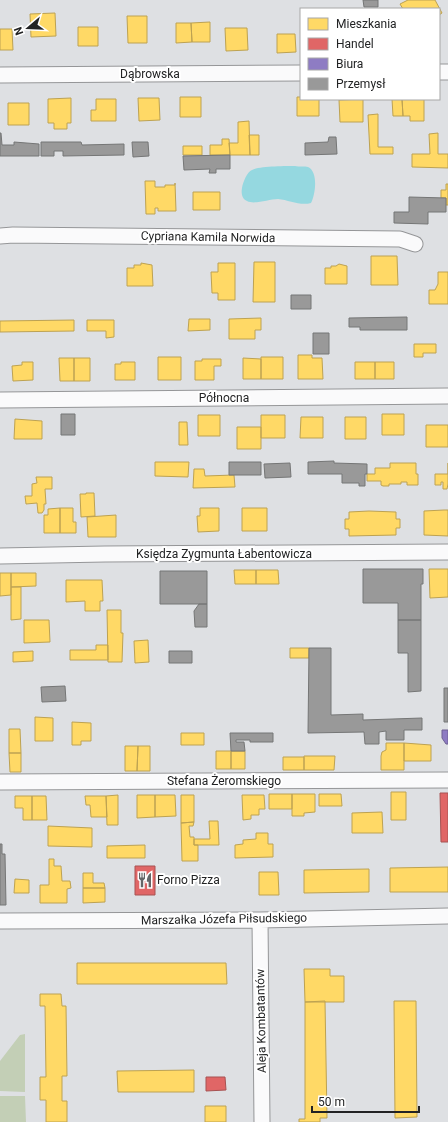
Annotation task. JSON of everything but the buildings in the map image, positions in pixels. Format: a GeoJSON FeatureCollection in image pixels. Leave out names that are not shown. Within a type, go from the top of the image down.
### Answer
{"type":"FeatureCollection","features":[{"type":"Feature","properties":{"kind":"street","name":"Dąbrowska"},"geometry":{"type":"LineString","coordinates":[[0,75],[300,73]]}},
{"type":"Feature","properties":{"kind":"street","name":"Cypriana Kamila Norwida"},"geometry":{"type":"LineString","coordinates":[[0,236],[400,239],[415,244]]}},
{"type":"Feature","properties":{"kind":"street","name":"Północna"},"geometry":{"type":"LineString","coordinates":[[0,400],[448,396]]}},
{"type":"Feature","properties":{"kind":"street","name":"Księdza Zygmunta Łabentowicza"},"geometry":{"type":"LineString","coordinates":[[0,556],[448,552]]}},
{"type":"Feature","properties":{"kind":"street","name":"Stefana Żeromskiego"},"geometry":{"type":"LineString","coordinates":[[0,782],[448,780]]}},
{"type":"Feature","properties":{"kind":"street","name":"Marszałka Józefa Piłsudskiego"},"geometry":{"type":"LineString","coordinates":[[0,921],[260,920],[448,916]]}},
{"type":"Feature","properties":{"kind":"street","name":"Aleja Kombatantów"},"geometry":{"type":"LineString","coordinates":[[260,920],[262,1122]]}},
{"type":"Feature","properties":{"kind":"green space"},"geometry":{"type":"Polygon","coordinates":[[[25,1034],[25,1092],[0,1091],[0,1061],[20,1035],[25,1034]]]}},
{"type":"Feature","properties":{"kind":"green space"},"geometry":{"type":"Polygon","coordinates":[[[0,1096],[25,1096],[26,1122],[0,1122],[0,1096]]]}},
{"type":"Feature","properties":{"kind":"water"},"geometry":{"type":"Polygon","coordinates":[[[266,167],[308,167],[314,174],[315,190],[311,203],[307,204],[278,199],[250,202],[245,200],[243,197],[243,183],[250,171],[266,167]]]}},
{"type":"Feature","properties":{"kind":"place","name":"Forno Pizza"},"geometry":{"type":"Point","coordinates":[145,880]}}]}
